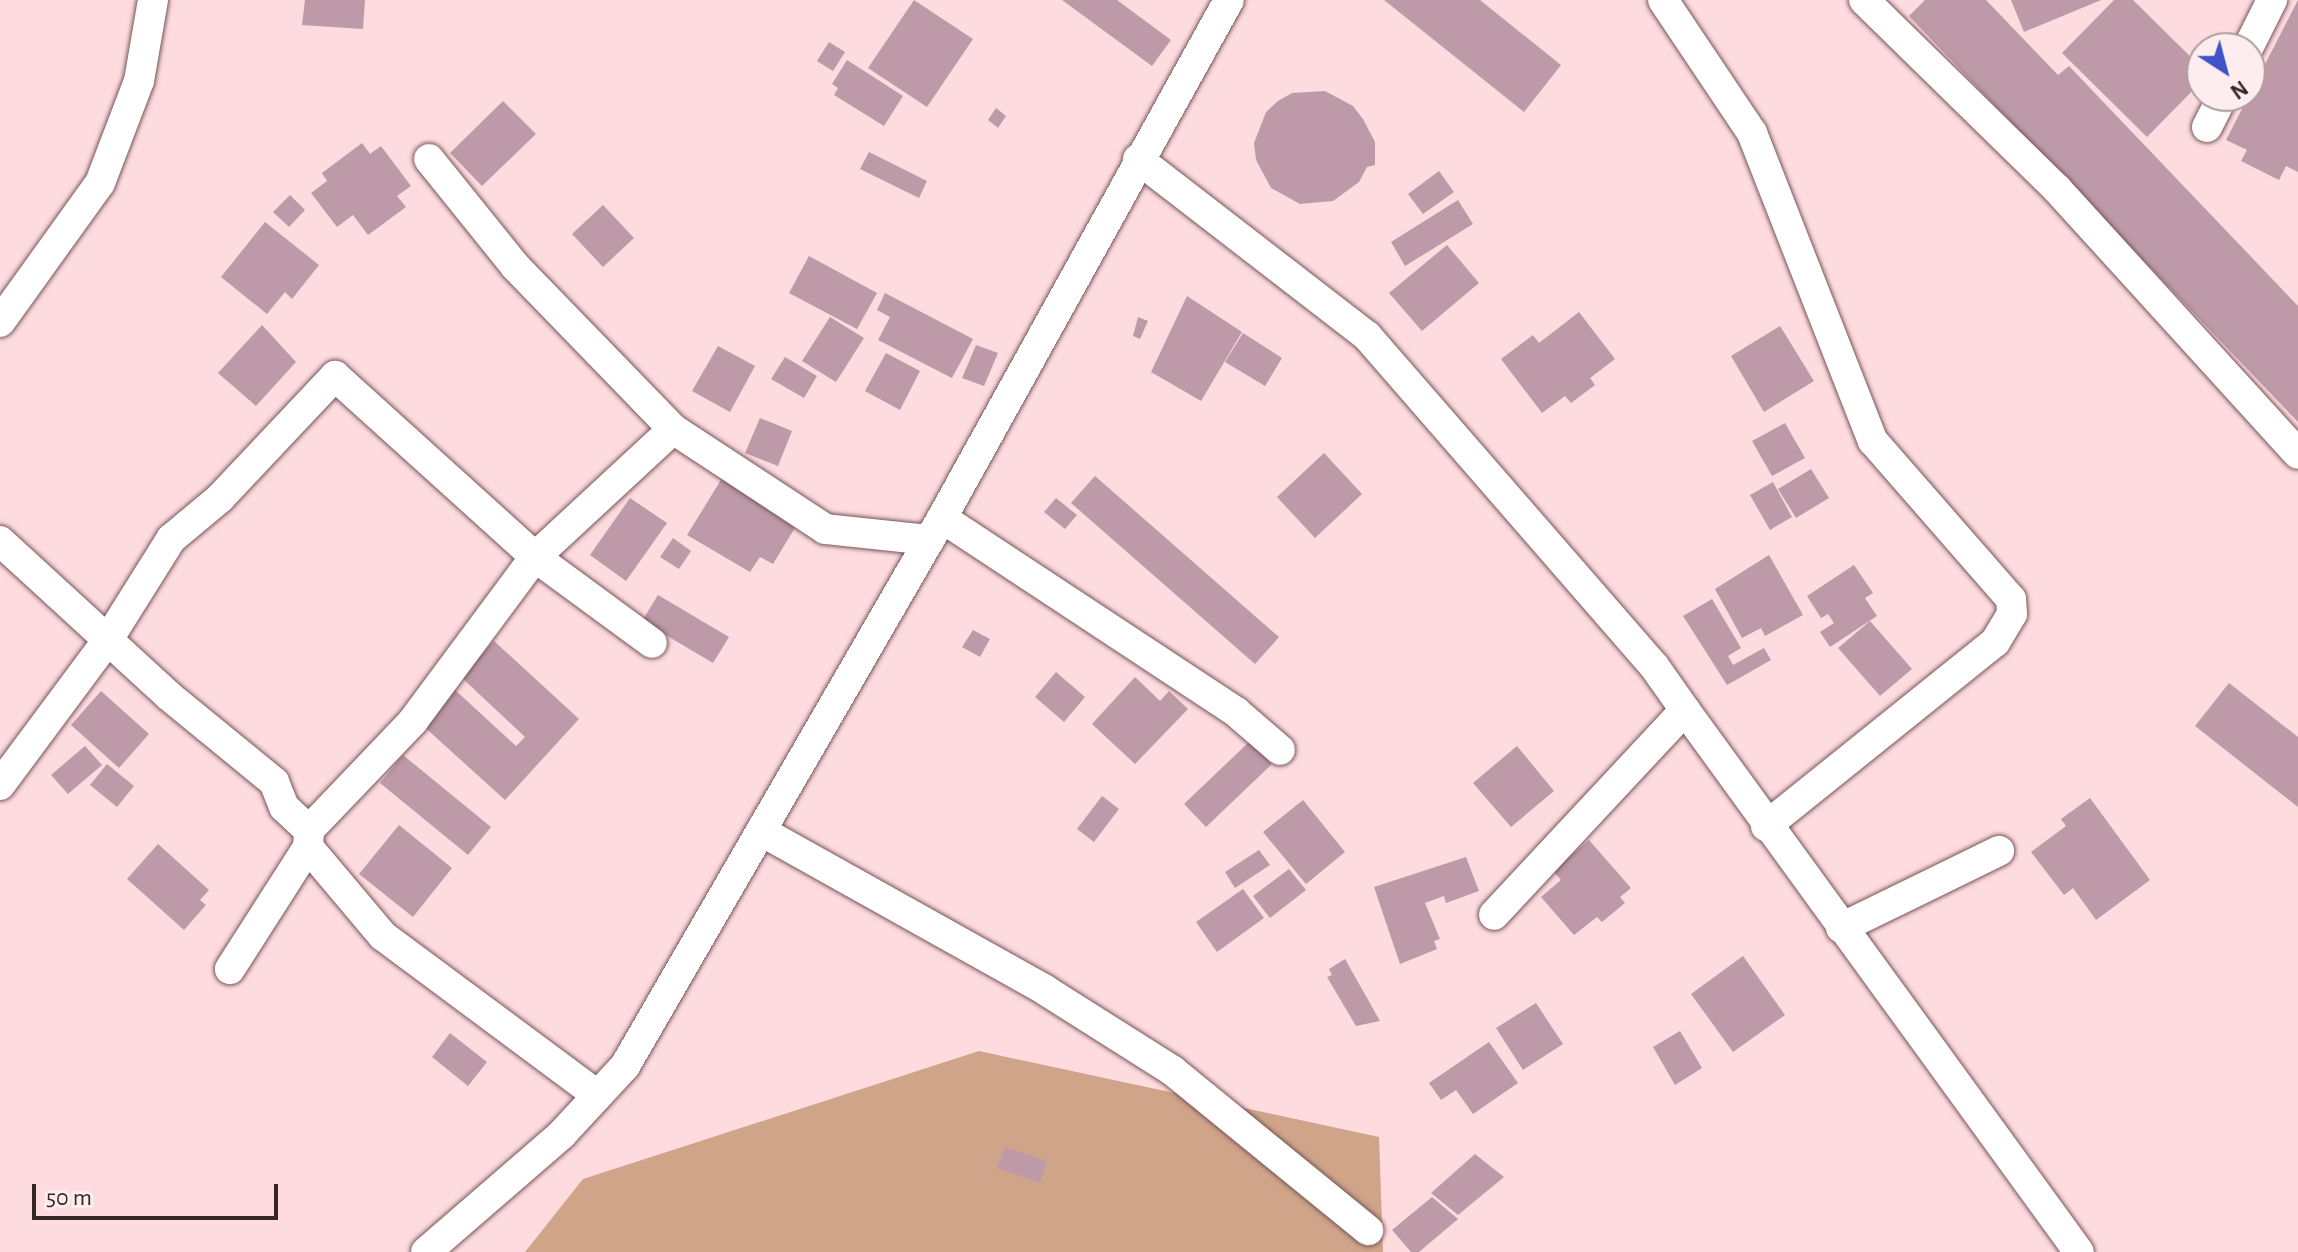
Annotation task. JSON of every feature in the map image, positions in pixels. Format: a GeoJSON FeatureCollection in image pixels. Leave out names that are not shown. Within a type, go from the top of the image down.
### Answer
{"type":"FeatureCollection","features":[{"type":"Feature","properties":{"kind":"street"},"geometry":{"type":"LineString","coordinates":[[0,322],[100,183],[139,81],[153,0]]}},
{"type":"Feature","properties":{"kind":"street"},"geometry":{"type":"LineString","coordinates":[[426,1252],[562,1134],[625,1066],[663,1006],[935,529],[1229,0]]}},
{"type":"Feature","properties":{"kind":"street"},"geometry":{"type":"LineString","coordinates":[[1663,0],[1752,133],[1873,441],[2011,599],[2012,614],[1995,642],[1766,826]]}},
{"type":"Feature","properties":{"kind":"street"},"geometry":{"type":"LineString","coordinates":[[1864,0],[2057,189],[2298,454]]}},
{"type":"Feature","properties":{"kind":"street"},"geometry":{"type":"LineString","coordinates":[[2256,32],[2272,0]]}},
{"type":"Feature","properties":{"kind":"street"},"geometry":{"type":"LineString","coordinates":[[2207,127],[2215,112]]}},
{"type":"Feature","properties":{"kind":"street"},"geometry":{"type":"LineString","coordinates":[[429,159],[515,266],[673,429],[825,529],[935,529],[1236,712],[1280,750]]}},
{"type":"Feature","properties":{"kind":"street"},"geometry":{"type":"LineString","coordinates":[[1138,159],[1367,336],[1654,666],[1766,826],[1924,1034],[2079,1252]]}},
{"type":"Feature","properties":{"kind":"street"},"geometry":{"type":"LineString","coordinates":[[0,785],[109,638],[171,539],[220,498],[335,376],[535,557],[652,643]]}},
{"type":"Feature","properties":{"kind":"street"},"geometry":{"type":"LineString","coordinates":[[230,969],[308,838],[413,721],[535,557],[673,429]]}},
{"type":"Feature","properties":{"kind":"street"},"geometry":{"type":"LineString","coordinates":[[0,541],[169,696],[274,782],[284,807],[383,936],[597,1095]]}},
{"type":"Feature","properties":{"kind":"street"},"geometry":{"type":"LineString","coordinates":[[1494,915],[1685,710]]}},
{"type":"Feature","properties":{"kind":"street"},"geometry":{"type":"LineString","coordinates":[[761,831],[1045,990],[1173,1071],[1368,1230]]}},
{"type":"Feature","properties":{"kind":"street"},"geometry":{"type":"LineString","coordinates":[[1841,928],[1999,851]]}},
{"type":"Feature","properties":{"kind":"shaded area"},"geometry":{"type":"Polygon","coordinates":[[[979,1051],[1379,1137],[1383,1252],[525,1252],[583,1179],[979,1051]]]}},
{"type":"Feature","properties":{"kind":"building"},"geometry":{"type":"Polygon","coordinates":[[[305,0],[365,0],[363,29],[302,25],[305,0]]]}},
{"type":"Feature","properties":{"kind":"building"},"geometry":{"type":"Polygon","coordinates":[[[914,0],[973,39],[927,107],[868,68],[914,0]]]}},
{"type":"Feature","properties":{"kind":"building"},"geometry":{"type":"Polygon","coordinates":[[[1062,0],[1117,0],[1171,40],[1152,66],[1062,0]]]}},
{"type":"Feature","properties":{"kind":"building"},"geometry":{"type":"Polygon","coordinates":[[[1384,0],[1480,0],[1561,65],[1524,112],[1384,0]]]}},
{"type":"Feature","properties":{"kind":"building"},"geometry":{"type":"Polygon","coordinates":[[[1925,0],[1986,0],[2058,75],[2069,66],[2298,306],[2298,422],[1909,16],[1925,0]]]}},
{"type":"Feature","properties":{"kind":"building"},"geometry":{"type":"Polygon","coordinates":[[[2011,0],[2101,0],[2024,32],[2011,0]]]}},
{"type":"Feature","properties":{"kind":"building"},"geometry":{"type":"Polygon","coordinates":[[[2114,0],[2133,0],[2186,52],[2186,97],[2147,137],[2062,53],[2114,0]]]}},
{"type":"Feature","properties":{"kind":"building"},"geometry":{"type":"Polygon","coordinates":[[[2298,0],[2298,172],[2286,166],[2279,180],[2241,161],[2247,150],[2226,140],[2240,112],[2266,112],[2266,62],[2298,0]]]}},
{"type":"Feature","properties":{"kind":"building"},"geometry":{"type":"Polygon","coordinates":[[[829,42],[845,52],[833,71],[817,61],[829,42]]]}},
{"type":"Feature","properties":{"kind":"building"},"geometry":{"type":"Polygon","coordinates":[[[847,60],[903,96],[884,126],[834,95],[838,88],[832,84],[847,60]]]}},
{"type":"Feature","properties":{"kind":"building"},"geometry":{"type":"Polygon","coordinates":[[[1325,91],[1353,106],[1363,119],[1375,142],[1375,165],[1367,167],[1359,182],[1333,201],[1300,204],[1271,188],[1256,160],[1254,143],[1266,112],[1278,101],[1292,93],[1325,91]]]}},
{"type":"Feature","properties":{"kind":"building"},"geometry":{"type":"Polygon","coordinates":[[[503,101],[536,134],[482,186],[450,153],[503,101]]]}},
{"type":"Feature","properties":{"kind":"building"},"geometry":{"type":"Polygon","coordinates":[[[996,108],[1006,116],[998,128],[988,120],[996,108]]]}},
{"type":"Feature","properties":{"kind":"building"},"geometry":{"type":"Polygon","coordinates":[[[362,143],[370,154],[381,146],[411,186],[397,196],[406,207],[368,235],[353,215],[337,227],[311,193],[327,181],[322,173],[362,143]]]}},
{"type":"Feature","properties":{"kind":"building"},"geometry":{"type":"Polygon","coordinates":[[[869,152],[927,181],[919,198],[860,169],[869,152]]]}},
{"type":"Feature","properties":{"kind":"building"},"geometry":{"type":"Polygon","coordinates":[[[1439,171],[1454,192],[1423,214],[1408,194],[1439,171]]]}},
{"type":"Feature","properties":{"kind":"building"},"geometry":{"type":"Polygon","coordinates":[[[290,195],[305,210],[289,227],[273,212],[290,195]]]}},
{"type":"Feature","properties":{"kind":"building"},"geometry":{"type":"Polygon","coordinates":[[[1458,200],[1473,224],[1405,266],[1391,242],[1458,200]]]}},
{"type":"Feature","properties":{"kind":"building"},"geometry":{"type":"Polygon","coordinates":[[[603,205],[634,238],[603,267],[572,234],[603,205]]]}},
{"type":"Feature","properties":{"kind":"building"},"geometry":{"type":"Polygon","coordinates":[[[265,222],[319,265],[292,299],[285,292],[267,314],[221,277],[265,222]]]}},
{"type":"Feature","properties":{"kind":"building"},"geometry":{"type":"Polygon","coordinates":[[[1447,245],[1479,283],[1422,331],[1389,293],[1447,245]]]}},
{"type":"Feature","properties":{"kind":"building"},"geometry":{"type":"Polygon","coordinates":[[[809,256],[877,293],[857,329],[789,293],[809,256]]]}},
{"type":"Feature","properties":{"kind":"building"},"geometry":{"type":"Polygon","coordinates":[[[885,293],[973,339],[952,378],[878,340],[890,317],[877,310],[885,293]]]}},
{"type":"Feature","properties":{"kind":"building"},"geometry":{"type":"Polygon","coordinates":[[[1187,296],[1242,332],[1201,401],[1151,372],[1187,296]]]}},
{"type":"Feature","properties":{"kind":"building"},"geometry":{"type":"Polygon","coordinates":[[[1579,312],[1615,359],[1590,378],[1595,385],[1571,403],[1565,396],[1542,413],[1501,359],[1533,335],[1539,343],[1579,312]]]}},
{"type":"Feature","properties":{"kind":"building"},"geometry":{"type":"Polygon","coordinates":[[[830,317],[864,338],[836,382],[802,361],[830,317]]]}},
{"type":"Feature","properties":{"kind":"building"},"geometry":{"type":"Polygon","coordinates":[[[1138,317],[1148,321],[1140,339],[1133,336],[1138,317]]]}},
{"type":"Feature","properties":{"kind":"building"},"geometry":{"type":"Polygon","coordinates":[[[262,325],[296,362],[256,406],[218,373],[262,325]]]}},
{"type":"Feature","properties":{"kind":"building"},"geometry":{"type":"Polygon","coordinates":[[[1780,326],[1814,381],[1764,412],[1731,356],[1780,326]]]}},
{"type":"Feature","properties":{"kind":"building"},"geometry":{"type":"Polygon","coordinates":[[[1243,333],[1282,358],[1265,386],[1225,362],[1243,333]]]}},
{"type":"Feature","properties":{"kind":"building"},"geometry":{"type":"Polygon","coordinates":[[[976,345],[998,353],[984,386],[962,378],[976,345]]]}},
{"type":"Feature","properties":{"kind":"building"},"geometry":{"type":"Polygon","coordinates":[[[718,346],[755,366],[730,412],[692,391],[718,346]]]}},
{"type":"Feature","properties":{"kind":"building"},"geometry":{"type":"Polygon","coordinates":[[[886,353],[920,371],[900,410],[865,391],[886,353]]]}},
{"type":"Feature","properties":{"kind":"building"},"geometry":{"type":"Polygon","coordinates":[[[785,357],[817,376],[804,398],[771,379],[785,357]]]}},
{"type":"Feature","properties":{"kind":"building"},"geometry":{"type":"Polygon","coordinates":[[[760,418],[792,431],[778,466],[745,453],[760,418]]]}},
{"type":"Feature","properties":{"kind":"building"},"geometry":{"type":"Polygon","coordinates":[[[1785,423],[1805,458],[1772,476],[1752,441],[1785,423]]]}},
{"type":"Feature","properties":{"kind":"building"},"geometry":{"type":"Polygon","coordinates":[[[1324,453],[1362,494],[1315,538],[1277,497],[1324,453]]]}},
{"type":"Feature","properties":{"kind":"building"},"geometry":{"type":"Polygon","coordinates":[[[1811,469],[1829,498],[1796,518],[1778,489],[1811,469]]]}},
{"type":"Feature","properties":{"kind":"building"},"geometry":{"type":"Polygon","coordinates":[[[724,475],[799,521],[773,564],[760,557],[750,572],[687,535],[724,475]]]}},
{"type":"Feature","properties":{"kind":"building"},"geometry":{"type":"Polygon","coordinates":[[[1095,476],[1279,637],[1255,664],[1071,503],[1095,476]]]}},
{"type":"Feature","properties":{"kind":"building"},"geometry":{"type":"Polygon","coordinates":[[[1773,482],[1792,517],[1770,530],[1750,495],[1773,482]]]}},
{"type":"Feature","properties":{"kind":"building"},"geometry":{"type":"Polygon","coordinates":[[[630,498],[667,523],[626,581],[590,555],[630,498]]]}},
{"type":"Feature","properties":{"kind":"building"},"geometry":{"type":"Polygon","coordinates":[[[1056,498],[1077,515],[1065,529],[1044,512],[1056,498]]]}},
{"type":"Feature","properties":{"kind":"building"},"geometry":{"type":"Polygon","coordinates":[[[673,538],[691,551],[679,569],[660,557],[673,538]]]}},
{"type":"Feature","properties":{"kind":"building"},"geometry":{"type":"Polygon","coordinates":[[[1769,555],[1803,615],[1765,636],[1761,628],[1742,638],[1715,589],[1769,555]]]}},
{"type":"Feature","properties":{"kind":"building"},"geometry":{"type":"Polygon","coordinates":[[[1854,565],[1873,593],[1865,598],[1877,616],[1830,647],[1820,632],[1834,623],[1828,614],[1821,618],[1807,596],[1854,565]]]}},
{"type":"Feature","properties":{"kind":"building"},"geometry":{"type":"Polygon","coordinates":[[[658,595],[729,637],[713,663],[642,621],[658,595]]]}},
{"type":"Feature","properties":{"kind":"building"},"geometry":{"type":"Polygon","coordinates":[[[1712,599],[1741,648],[1728,656],[1733,665],[1764,648],[1771,660],[1727,685],[1683,616],[1712,599]]]}},
{"type":"Feature","properties":{"kind":"building"},"geometry":{"type":"Polygon","coordinates":[[[1870,621],[1912,669],[1880,696],[1838,648],[1870,621]]]}},
{"type":"Feature","properties":{"kind":"building"},"geometry":{"type":"Polygon","coordinates":[[[973,630],[990,639],[980,657],[962,647],[973,630]]]}},
{"type":"Feature","properties":{"kind":"building"},"geometry":{"type":"Polygon","coordinates":[[[494,641],[579,719],[505,800],[420,723],[453,688],[516,746],[525,737],[461,677],[494,641]]]}},
{"type":"Feature","properties":{"kind":"building"},"geometry":{"type":"Polygon","coordinates":[[[1056,672],[1085,697],[1064,722],[1035,697],[1056,672]]]}},
{"type":"Feature","properties":{"kind":"building"},"geometry":{"type":"Polygon","coordinates":[[[1135,677],[1160,701],[1169,691],[1188,709],[1135,764],[1092,724],[1135,677]]]}},
{"type":"Feature","properties":{"kind":"building"},"geometry":{"type":"Polygon","coordinates":[[[2229,683],[2298,737],[2298,807],[2195,726],[2229,683]]]}},
{"type":"Feature","properties":{"kind":"building"},"geometry":{"type":"Polygon","coordinates":[[[101,691],[149,734],[119,768],[71,725],[101,691]]]}},
{"type":"Feature","properties":{"kind":"building"},"geometry":{"type":"Polygon","coordinates":[[[1250,741],[1272,764],[1206,827],[1184,804],[1250,741]]]}},
{"type":"Feature","properties":{"kind":"building"},"geometry":{"type":"Polygon","coordinates":[[[85,746],[102,765],[68,794],[51,775],[85,746]]]}},
{"type":"Feature","properties":{"kind":"building"},"geometry":{"type":"Polygon","coordinates":[[[1517,746],[1554,791],[1511,827],[1473,783],[1517,746]]]}},
{"type":"Feature","properties":{"kind":"building"},"geometry":{"type":"Polygon","coordinates":[[[403,755],[491,827],[468,855],[380,783],[403,755]]]}},
{"type":"Feature","properties":{"kind":"building"},"geometry":{"type":"Polygon","coordinates":[[[107,764],[134,786],[117,807],[90,785],[107,764]]]}},
{"type":"Feature","properties":{"kind":"building"},"geometry":{"type":"Polygon","coordinates":[[[1102,796],[1119,809],[1094,842],[1077,829],[1102,796]]]}},
{"type":"Feature","properties":{"kind":"building"},"geometry":{"type":"Polygon","coordinates":[[[2090,798],[2150,880],[2096,920],[2073,888],[2064,895],[2031,852],[2066,826],[2061,819],[2090,798]]]}},
{"type":"Feature","properties":{"kind":"building"},"geometry":{"type":"Polygon","coordinates":[[[1303,800],[1345,852],[1306,884],[1263,832],[1303,800]]]}},
{"type":"Feature","properties":{"kind":"building"},"geometry":{"type":"Polygon","coordinates":[[[399,825],[452,868],[413,917],[359,874],[399,825]]]}},
{"type":"Feature","properties":{"kind":"building"},"geometry":{"type":"Polygon","coordinates":[[[1589,840],[1631,888],[1620,897],[1625,903],[1602,922],[1597,917],[1574,935],[1541,897],[1561,880],[1553,871],[1589,840]]]}},
{"type":"Feature","properties":{"kind":"building"},"geometry":{"type":"Polygon","coordinates":[[[158,844],[209,890],[200,900],[206,905],[184,930],[127,879],[158,844]]]}},
{"type":"Feature","properties":{"kind":"building"},"geometry":{"type":"Polygon","coordinates":[[[1259,850],[1270,865],[1235,888],[1225,872],[1259,850]]]}},
{"type":"Feature","properties":{"kind":"building"},"geometry":{"type":"Polygon","coordinates":[[[1466,857],[1479,891],[1446,903],[1444,896],[1425,903],[1440,939],[1434,941],[1437,949],[1400,964],[1374,887],[1466,857]]]}},
{"type":"Feature","properties":{"kind":"building"},"geometry":{"type":"Polygon","coordinates":[[[1289,869],[1306,890],[1270,918],[1253,896],[1289,869]]]}},
{"type":"Feature","properties":{"kind":"building"},"geometry":{"type":"Polygon","coordinates":[[[1243,889],[1264,918],[1217,952],[1196,922],[1243,889]]]}},
{"type":"Feature","properties":{"kind":"building"},"geometry":{"type":"Polygon","coordinates":[[[1743,956],[1785,1015],[1733,1052],[1691,994],[1743,956]]]}},
{"type":"Feature","properties":{"kind":"building"},"geometry":{"type":"Polygon","coordinates":[[[1345,959],[1380,1021],[1356,1026],[1327,977],[1332,975],[1329,969],[1345,959]]]}},
{"type":"Feature","properties":{"kind":"building"},"geometry":{"type":"Polygon","coordinates":[[[1536,1003],[1563,1044],[1523,1070],[1496,1028],[1536,1003]]]}},
{"type":"Feature","properties":{"kind":"building"},"geometry":{"type":"Polygon","coordinates":[[[1680,1031],[1702,1068],[1675,1085],[1653,1047],[1680,1031]]]}},
{"type":"Feature","properties":{"kind":"building"},"geometry":{"type":"Polygon","coordinates":[[[450,1033],[487,1062],[468,1086],[432,1057],[450,1033]]]}},
{"type":"Feature","properties":{"kind":"building"},"geometry":{"type":"Polygon","coordinates":[[[1489,1042],[1518,1083],[1473,1114],[1456,1090],[1441,1100],[1429,1083],[1489,1042]]]}},
{"type":"Feature","properties":{"kind":"building"},"geometry":{"type":"Polygon","coordinates":[[[1005,1147],[1047,1161],[1040,1183],[997,1168],[1005,1147]]]}},
{"type":"Feature","properties":{"kind":"building"},"geometry":{"type":"Polygon","coordinates":[[[1475,1154],[1504,1177],[1458,1215],[1431,1193],[1475,1154]]]}},
{"type":"Feature","properties":{"kind":"building"},"geometry":{"type":"Polygon","coordinates":[[[1432,1197],[1458,1219],[1419,1252],[1411,1252],[1392,1230],[1432,1197]]]}}]}
